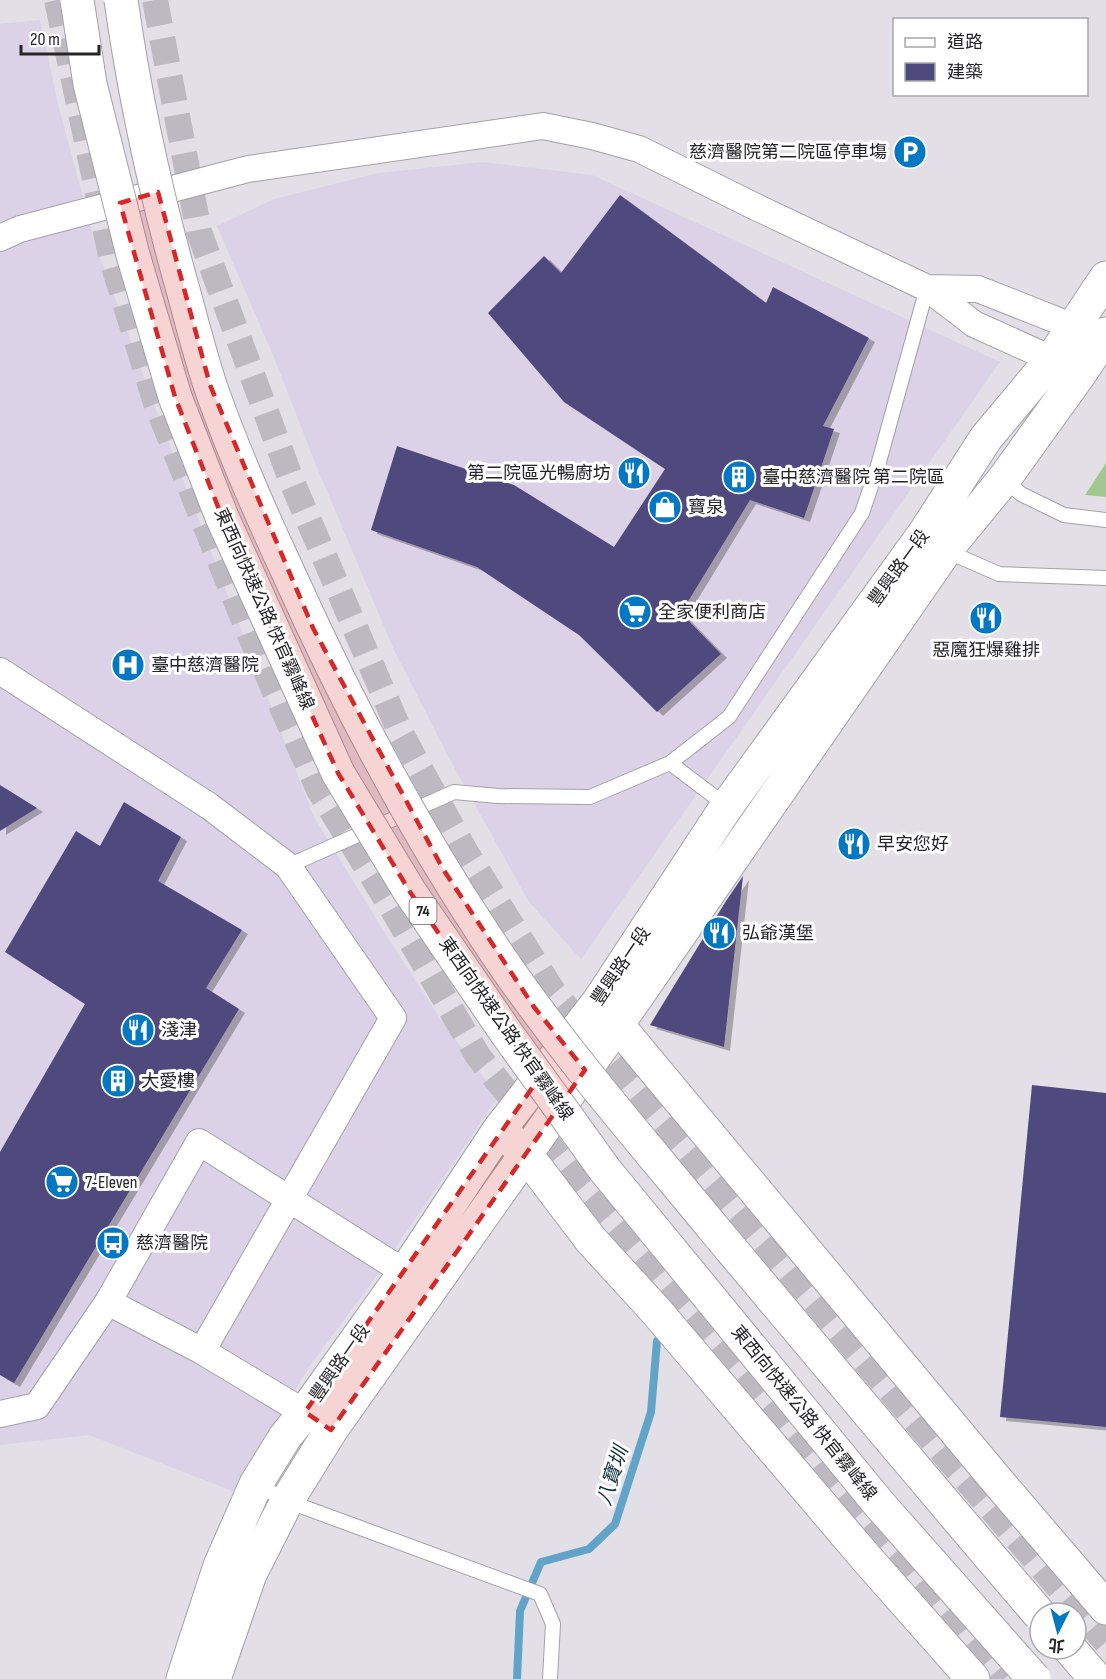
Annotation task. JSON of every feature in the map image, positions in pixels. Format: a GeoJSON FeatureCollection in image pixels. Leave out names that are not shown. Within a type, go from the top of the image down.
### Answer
{"type":"FeatureCollection","features":[{"type":"Feature","properties":{"kind":"main road","name":"東西向快速公路 快官霧峰線"},"geometry":{"type":"LineString","coordinates":[[76,0],[90,84],[133,255],[175,397],[222,517],[338,773],[410,892],[605,1170],[880,1505],[1034,1679]]}},
{"type":"Feature","properties":{"kind":"main road","name":"東西向快速公路 快官霧峰線"},"geometry":{"type":"LineString","coordinates":[[121,0],[131,72],[170,244],[210,385],[260,512],[313,628],[374,750],[443,869],[487,939],[534,1007],[849,1391],[1029,1601]]}},
{"type":"Feature","properties":{"kind":"main road","name":"豐興路一段"},"geometry":{"type":"LineString","coordinates":[[214,1679],[250,1574],[287,1501],[318,1421],[417,1280],[525,1153],[608,1013],[740,817],[934,542],[986,438],[1052,359],[1106,278]]}},
{"type":"Feature","properties":{"kind":"main road","name":"豐興路一段"},"geometry":{"type":"LineString","coordinates":[[934,542],[1004,479],[1104,336]]}},
{"type":"Feature","properties":{"kind":"main road","name":"豐興路一段"},"geometry":{"type":"LineString","coordinates":[[417,1280],[500,1130],[608,1013]]}},
{"type":"Feature","properties":{"kind":"main road"},"geometry":{"type":"LineString","coordinates":[[608,1013],[1106,1608]]}},
{"type":"Feature","properties":{"kind":"main road"},"geometry":{"type":"LineString","coordinates":[[500,1130],[525,1153],[591,1240],[656,1311],[867,1560],[973,1679]]}},
{"type":"Feature","properties":{"kind":"main road","name":"豐興路一段"},"geometry":{"type":"LineString","coordinates":[[183,1679],[220,1566],[256,1484],[285,1437],[318,1421]]}},
{"type":"Feature","properties":{"kind":"main road"},"geometry":{"type":"LineString","coordinates":[[1080,1661],[1096,1679]]}},
{"type":"Feature","properties":{"kind":"street"},"geometry":{"type":"LineString","coordinates":[[0,238],[20,229],[248,169],[543,126],[639,149],[927,288],[974,324],[1081,372]]}},
{"type":"Feature","properties":{"kind":"street"},"geometry":{"type":"LineString","coordinates":[[927,288],[978,289],[1072,327],[1104,336]]}},
{"type":"Feature","properties":{"kind":"street"},"geometry":{"type":"LineString","coordinates":[[0,671],[209,806],[288,866],[393,1018],[202,1351]]}},
{"type":"Feature","properties":{"kind":"street"},"geometry":{"type":"LineString","coordinates":[[0,1414],[37,1406],[108,1302],[200,1142],[417,1280]]}},
{"type":"Feature","properties":{"kind":"street"},"geometry":{"type":"LineString","coordinates":[[108,1302],[202,1351],[318,1421]]}},
{"type":"Feature","properties":{"kind":"lane"},"geometry":{"type":"LineString","coordinates":[[288,866],[454,792],[498,796],[590,797],[670,763],[729,717],[862,513],[877,469],[927,288]]}},
{"type":"Feature","properties":{"kind":"lane"},"geometry":{"type":"LineString","coordinates":[[1004,479],[1022,494],[1064,514],[1106,520]]}},
{"type":"Feature","properties":{"kind":"lane"},"geometry":{"type":"LineString","coordinates":[[934,542],[999,573],[1106,578]]}},
{"type":"Feature","properties":{"kind":"lane"},"geometry":{"type":"LineString","coordinates":[[670,763],[740,817]]}},
{"type":"Feature","properties":{"kind":"lane"},"geometry":{"type":"LineString","coordinates":[[256,1484],[287,1501],[540,1594],[553,1624],[550,1679]]}},
{"type":"Feature","properties":{"kind":"highlighted area"},"geometry":{"type":"Polygon","coordinates":[[[158,192],[210,385],[313,628],[443,869],[534,1007],[585,1070],[331,1430],[305,1412],[539,1078],[410,892],[338,773],[222,517],[175,397],[120,203],[158,192]]]}},
{"type":"Feature","properties":{"kind":"shaded area","name":"臺中慈濟醫院"},"geometry":{"type":"Polygon","coordinates":[[[40,20],[59,108],[96,246],[155,407],[314,817],[439,1017],[498,1097],[371,1284],[308,1368],[237,1493],[89,1435],[0,1445],[0,24],[40,20]]]}},
{"type":"Feature","properties":{"kind":"shaded area"},"geometry":{"type":"Polygon","coordinates":[[[483,162],[592,175],[1000,362],[581,959],[529,902],[449,758],[394,650],[316,465],[275,360],[217,226],[274,199],[378,173],[483,162]]]}},
{"type":"Feature","properties":{"kind":"green space"},"geometry":{"type":"Polygon","coordinates":[[[1106,463],[1106,497],[1085,495],[1106,463]]]}},
{"type":"Feature","properties":{"kind":"building","name":"臺中慈濟醫院 第二院區"},"geometry":{"type":"Polygon","coordinates":[[[620,195],[766,303],[773,287],[869,338],[823,426],[834,429],[804,518],[750,500],[681,613],[721,654],[657,712],[579,635],[477,567],[371,530],[397,446],[514,485],[614,547],[665,469],[564,402],[488,313],[544,256],[561,273],[620,195]]]}},
{"type":"Feature","properties":{"kind":"building"},"geometry":{"type":"Polygon","coordinates":[[[0,785],[37,808],[0,831],[0,785]]]}},
{"type":"Feature","properties":{"kind":"building","name":"大愛樓"},"geometry":{"type":"Polygon","coordinates":[[[124,802],[181,837],[158,881],[242,930],[206,988],[239,1009],[14,1383],[0,1375],[0,1152],[85,1004],[5,952],[76,831],[100,846],[124,802]]]}},
{"type":"Feature","properties":{"kind":"building"},"geometry":{"type":"Polygon","coordinates":[[[743,876],[724,1047],[650,1025],[726,901],[743,876]]]}},
{"type":"Feature","properties":{"kind":"building"},"geometry":{"type":"Polygon","coordinates":[[[1032,1085],[1106,1093],[1106,1427],[1000,1417],[1032,1085]]]}},
{"type":"Feature","properties":{"kind":"waterway","name":"八寶圳"},"geometry":{"type":"LineString","coordinates":[[517,1679],[520,1611],[541,1562],[589,1549],[615,1524],[651,1412],[657,1341]]}},
{"type":"Feature","properties":{"kind":"tunnel"},"geometry":{"type":"LineString","coordinates":[[57,0],[112,260],[156,403],[250,635],[319,790],[392,908],[478,1056],[582,1187],[1004,1679]]}},
{"type":"Feature","properties":{"kind":"tunnel"},"geometry":{"type":"LineString","coordinates":[[155,0],[199,232],[292,482],[401,734],[465,851],[552,990],[1106,1642]]}},
{"type":"Feature","properties":{"kind":"place","name":"慈濟醫院第二院區停車塲"},"geometry":{"type":"Point","coordinates":[910,152]}},
{"type":"Feature","properties":{"kind":"place","name":"第二院區光暢廚坊"},"geometry":{"type":"Point","coordinates":[634,473]}},
{"type":"Feature","properties":{"kind":"place","name":"臺中慈濟醫院 第二院區"},"geometry":{"type":"Point","coordinates":[739,477]}},
{"type":"Feature","properties":{"kind":"place","name":"寶泉"},"geometry":{"type":"Point","coordinates":[665,507]}},
{"type":"Feature","properties":{"kind":"place","name":"全家便利商店"},"geometry":{"type":"Point","coordinates":[635,612]}},
{"type":"Feature","properties":{"kind":"place","name":"惡魔狂爆雞排"},"geometry":{"type":"Point","coordinates":[986,618]}},
{"type":"Feature","properties":{"kind":"place","name":"臺中慈濟醫院"},"geometry":{"type":"Point","coordinates":[128,665]}},
{"type":"Feature","properties":{"kind":"place","name":"早安您好"},"geometry":{"type":"Point","coordinates":[854,844]}},
{"type":"Feature","properties":{"kind":"place","name":"弘爺漢堡"},"geometry":{"type":"Point","coordinates":[719,933]}},
{"type":"Feature","properties":{"kind":"place","name":"淺津"},"geometry":{"type":"Point","coordinates":[138,1030]}},
{"type":"Feature","properties":{"kind":"place","name":"大愛樓"},"geometry":{"type":"Point","coordinates":[118,1081]}},
{"type":"Feature","properties":{"kind":"place","name":"7-Eleven"},"geometry":{"type":"Point","coordinates":[62,1182]}},
{"type":"Feature","properties":{"kind":"place","name":"慈濟醫院"},"geometry":{"type":"Point","coordinates":[113,1243]}}]}
